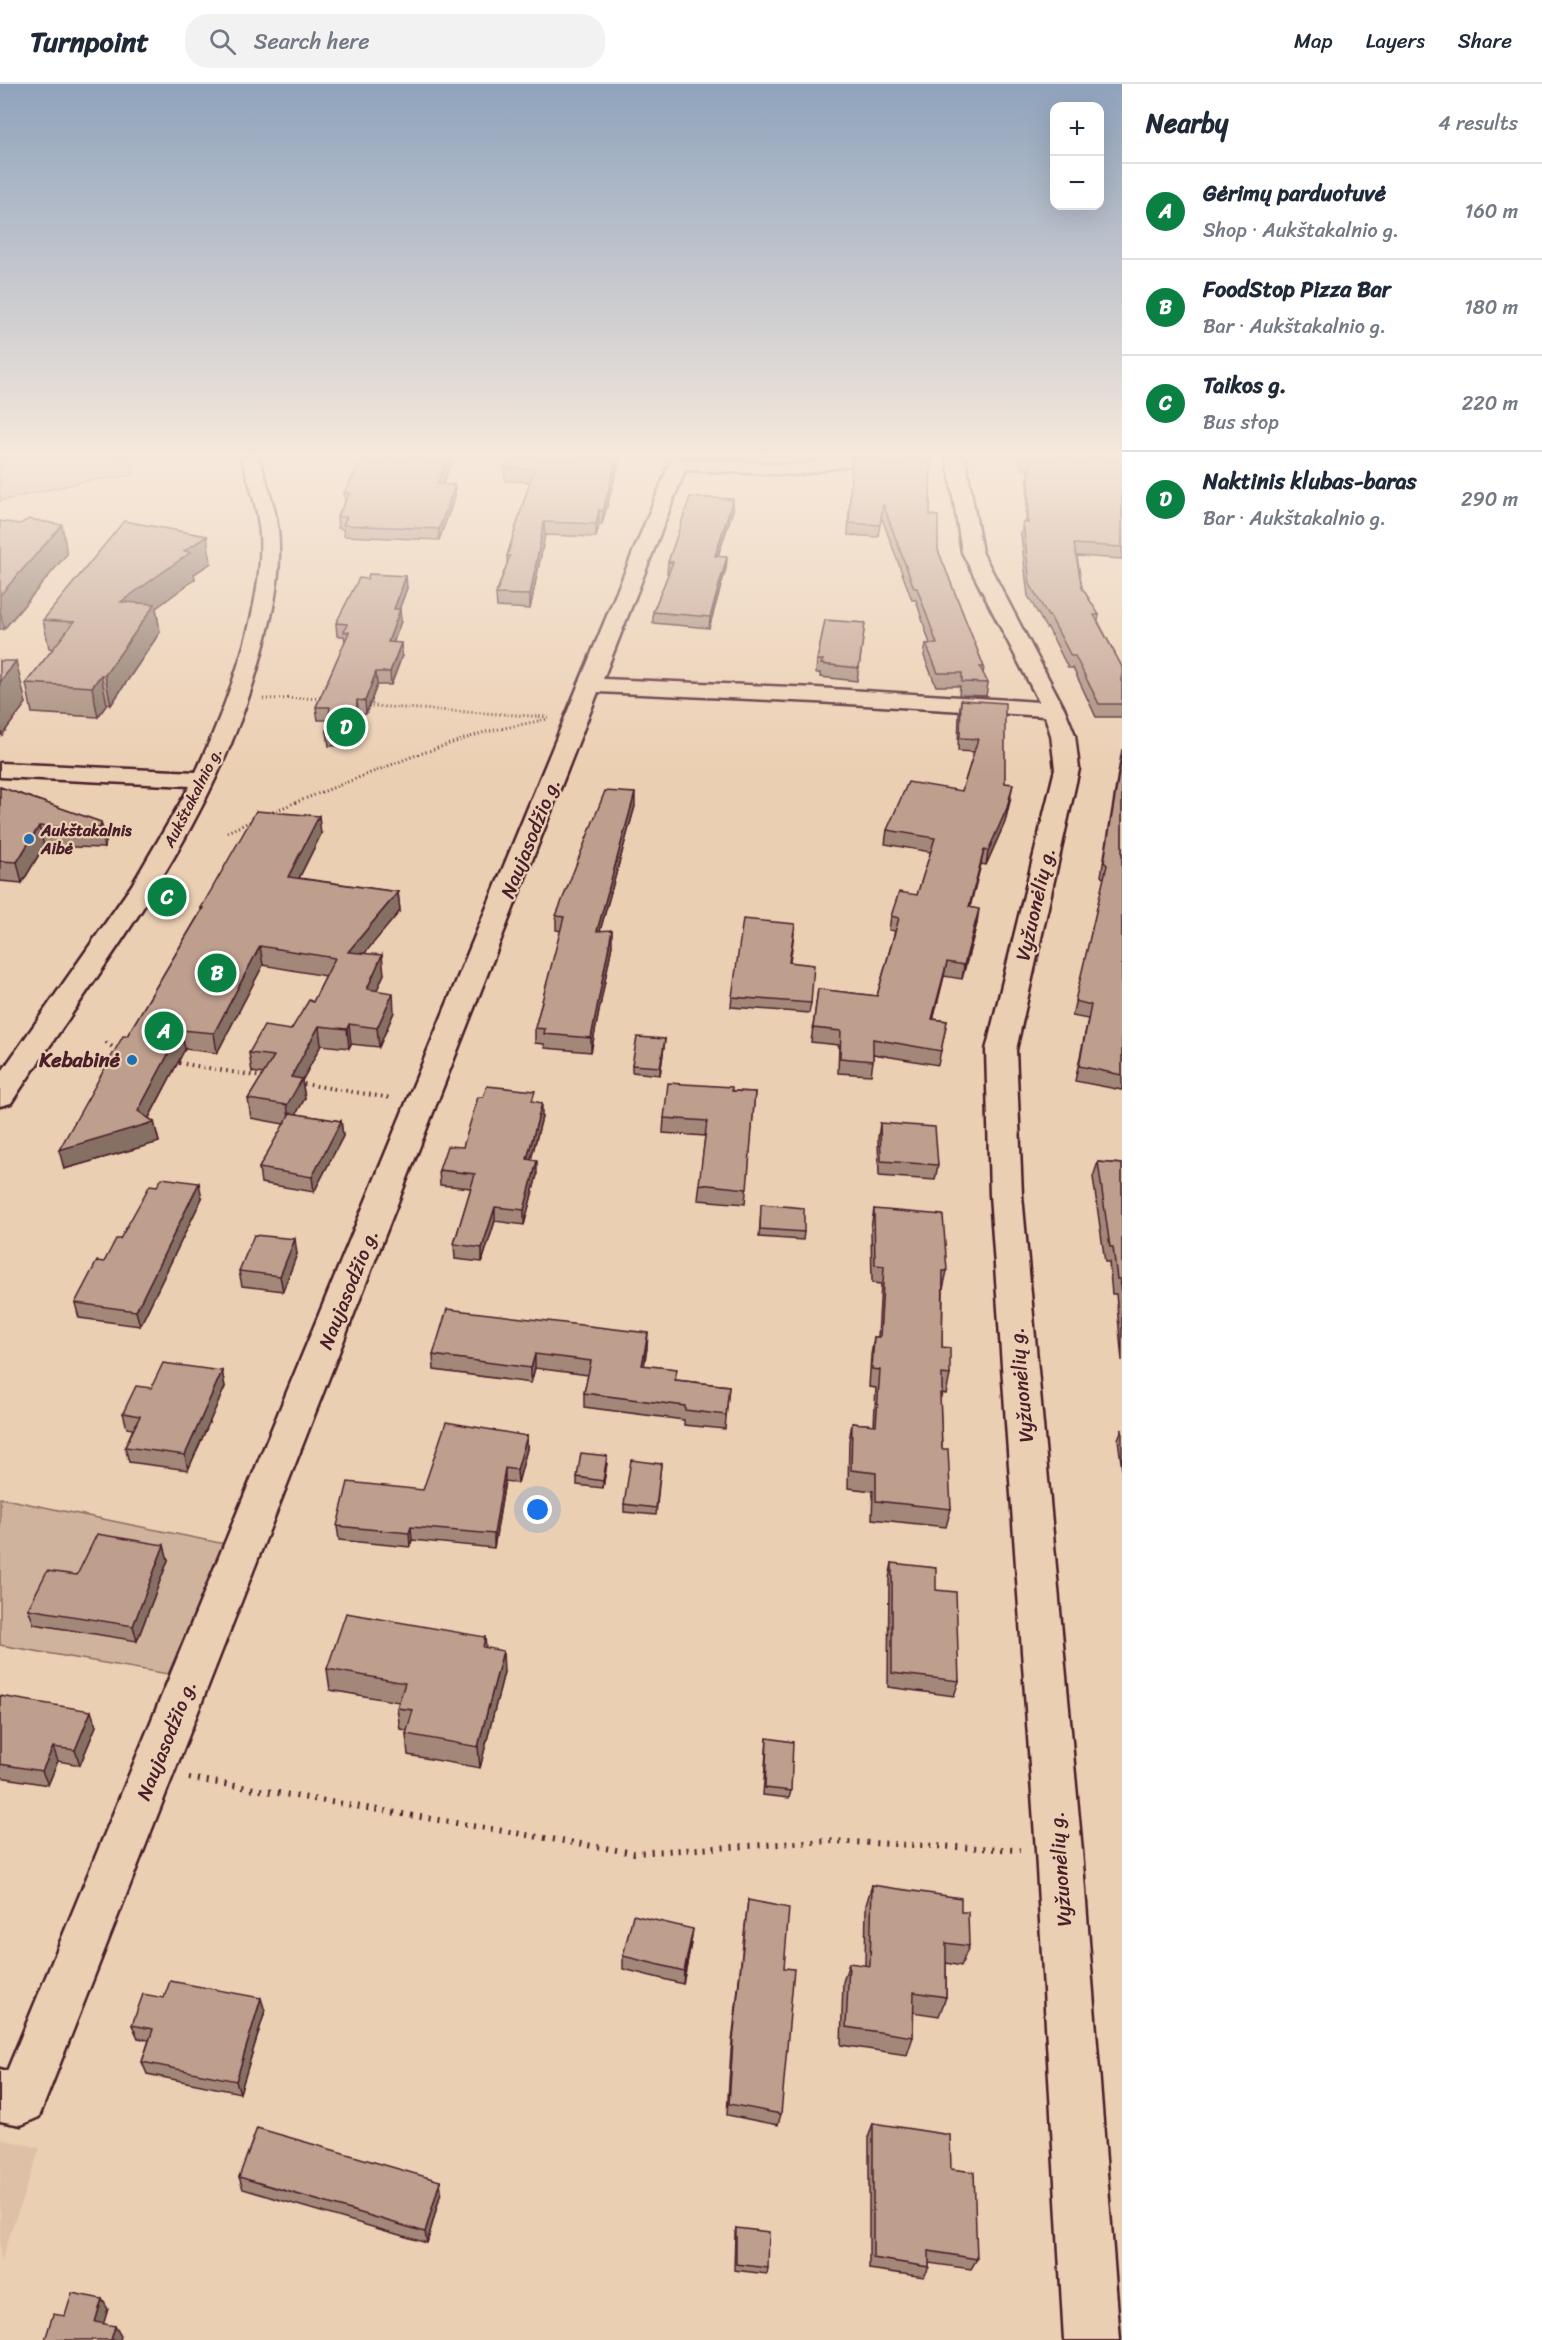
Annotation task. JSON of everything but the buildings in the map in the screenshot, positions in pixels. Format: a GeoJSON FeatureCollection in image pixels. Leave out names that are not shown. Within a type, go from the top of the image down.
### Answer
{"type":"FeatureCollection","features":[{"type":"Feature","properties":{"kind":"street","name":"Aukštakalnio g."},"geometry":{"type":"LineString","coordinates":[[0,1096],[95,959],[188,814],[237,699],[259,626],[269,563]]}},
{"type":"Feature","properties":{"kind":"street","name":"Naujasodžio g."},"geometry":{"type":"LineString","coordinates":[[0,2095],[21,2099],[640,563]]}},
{"type":"Feature","properties":{"kind":"street","name":"Vyžuonėlių g."},"geometry":{"type":"LineString","coordinates":[[978,563],[1054,710],[1063,735],[1067,769],[1001,1050],[1006,1195],[1059,1851],[1092,2340]]}},
{"type":"Feature","properties":{"kind":"street"},"geometry":{"type":"LineString","coordinates":[[592,685],[816,695],[1054,710]]}},
{"type":"Feature","properties":{"kind":"street"},"geometry":{"type":"LineString","coordinates":[[0,770],[204,780]]}},
{"type":"Feature","properties":{"kind":"path"},"geometry":{"type":"LineString","coordinates":[[237,699],[326,698]]}},
{"type":"Feature","properties":{"kind":"path"},"geometry":{"type":"LineString","coordinates":[[266,814],[411,757],[485,732],[555,717],[371,705],[373,700],[361,700]]}},
{"type":"Feature","properties":{"kind":"path"},"geometry":{"type":"LineString","coordinates":[[226,831],[258,818]]}},
{"type":"Feature","properties":{"kind":"path"},"geometry":{"type":"LineString","coordinates":[[106,1042],[118,1052],[129,1054]]}},
{"type":"Feature","properties":{"kind":"path"},"geometry":{"type":"LineString","coordinates":[[172,1061],[274,1079]]}},
{"type":"Feature","properties":{"kind":"path"},"geometry":{"type":"LineString","coordinates":[[297,1083],[398,1099]]}},
{"type":"Feature","properties":{"kind":"path"},"geometry":{"type":"LineString","coordinates":[[153,1772],[634,1853],[829,1841],[1059,1851]]}},
{"type":"Feature","properties":{"kind":"shaded area"},"geometry":{"type":"Polygon","coordinates":[[[0,1498],[225,1544],[168,1674],[0,1645],[0,1498]]]}},
{"type":"Feature","properties":{"kind":"shaded area"},"geometry":{"type":"Polygon","coordinates":[[[0,2139],[40,2148],[0,2263],[0,2139]]]}},
{"type":"Feature","properties":{"kind":"place","name":"Naktinis klubas-baras"},"geometry":{"type":"Point","coordinates":[346,727]}},
{"type":"Feature","properties":{"kind":"place","name":"Aukštakalnis Aibė"},"geometry":{"type":"Point","coordinates":[29,839]}},
{"type":"Feature","properties":{"kind":"place","name":"Taikos g."},"geometry":{"type":"Point","coordinates":[167,897]}},
{"type":"Feature","properties":{"kind":"place","name":"FoodStop Pizza Bar"},"geometry":{"type":"Point","coordinates":[217,973]}},
{"type":"Feature","properties":{"kind":"place","name":"Gėrimų parduotuvė"},"geometry":{"type":"Point","coordinates":[164,1031]}},
{"type":"Feature","properties":{"kind":"place","name":"Kebabinė"},"geometry":{"type":"Point","coordinates":[132,1060]}}]}
